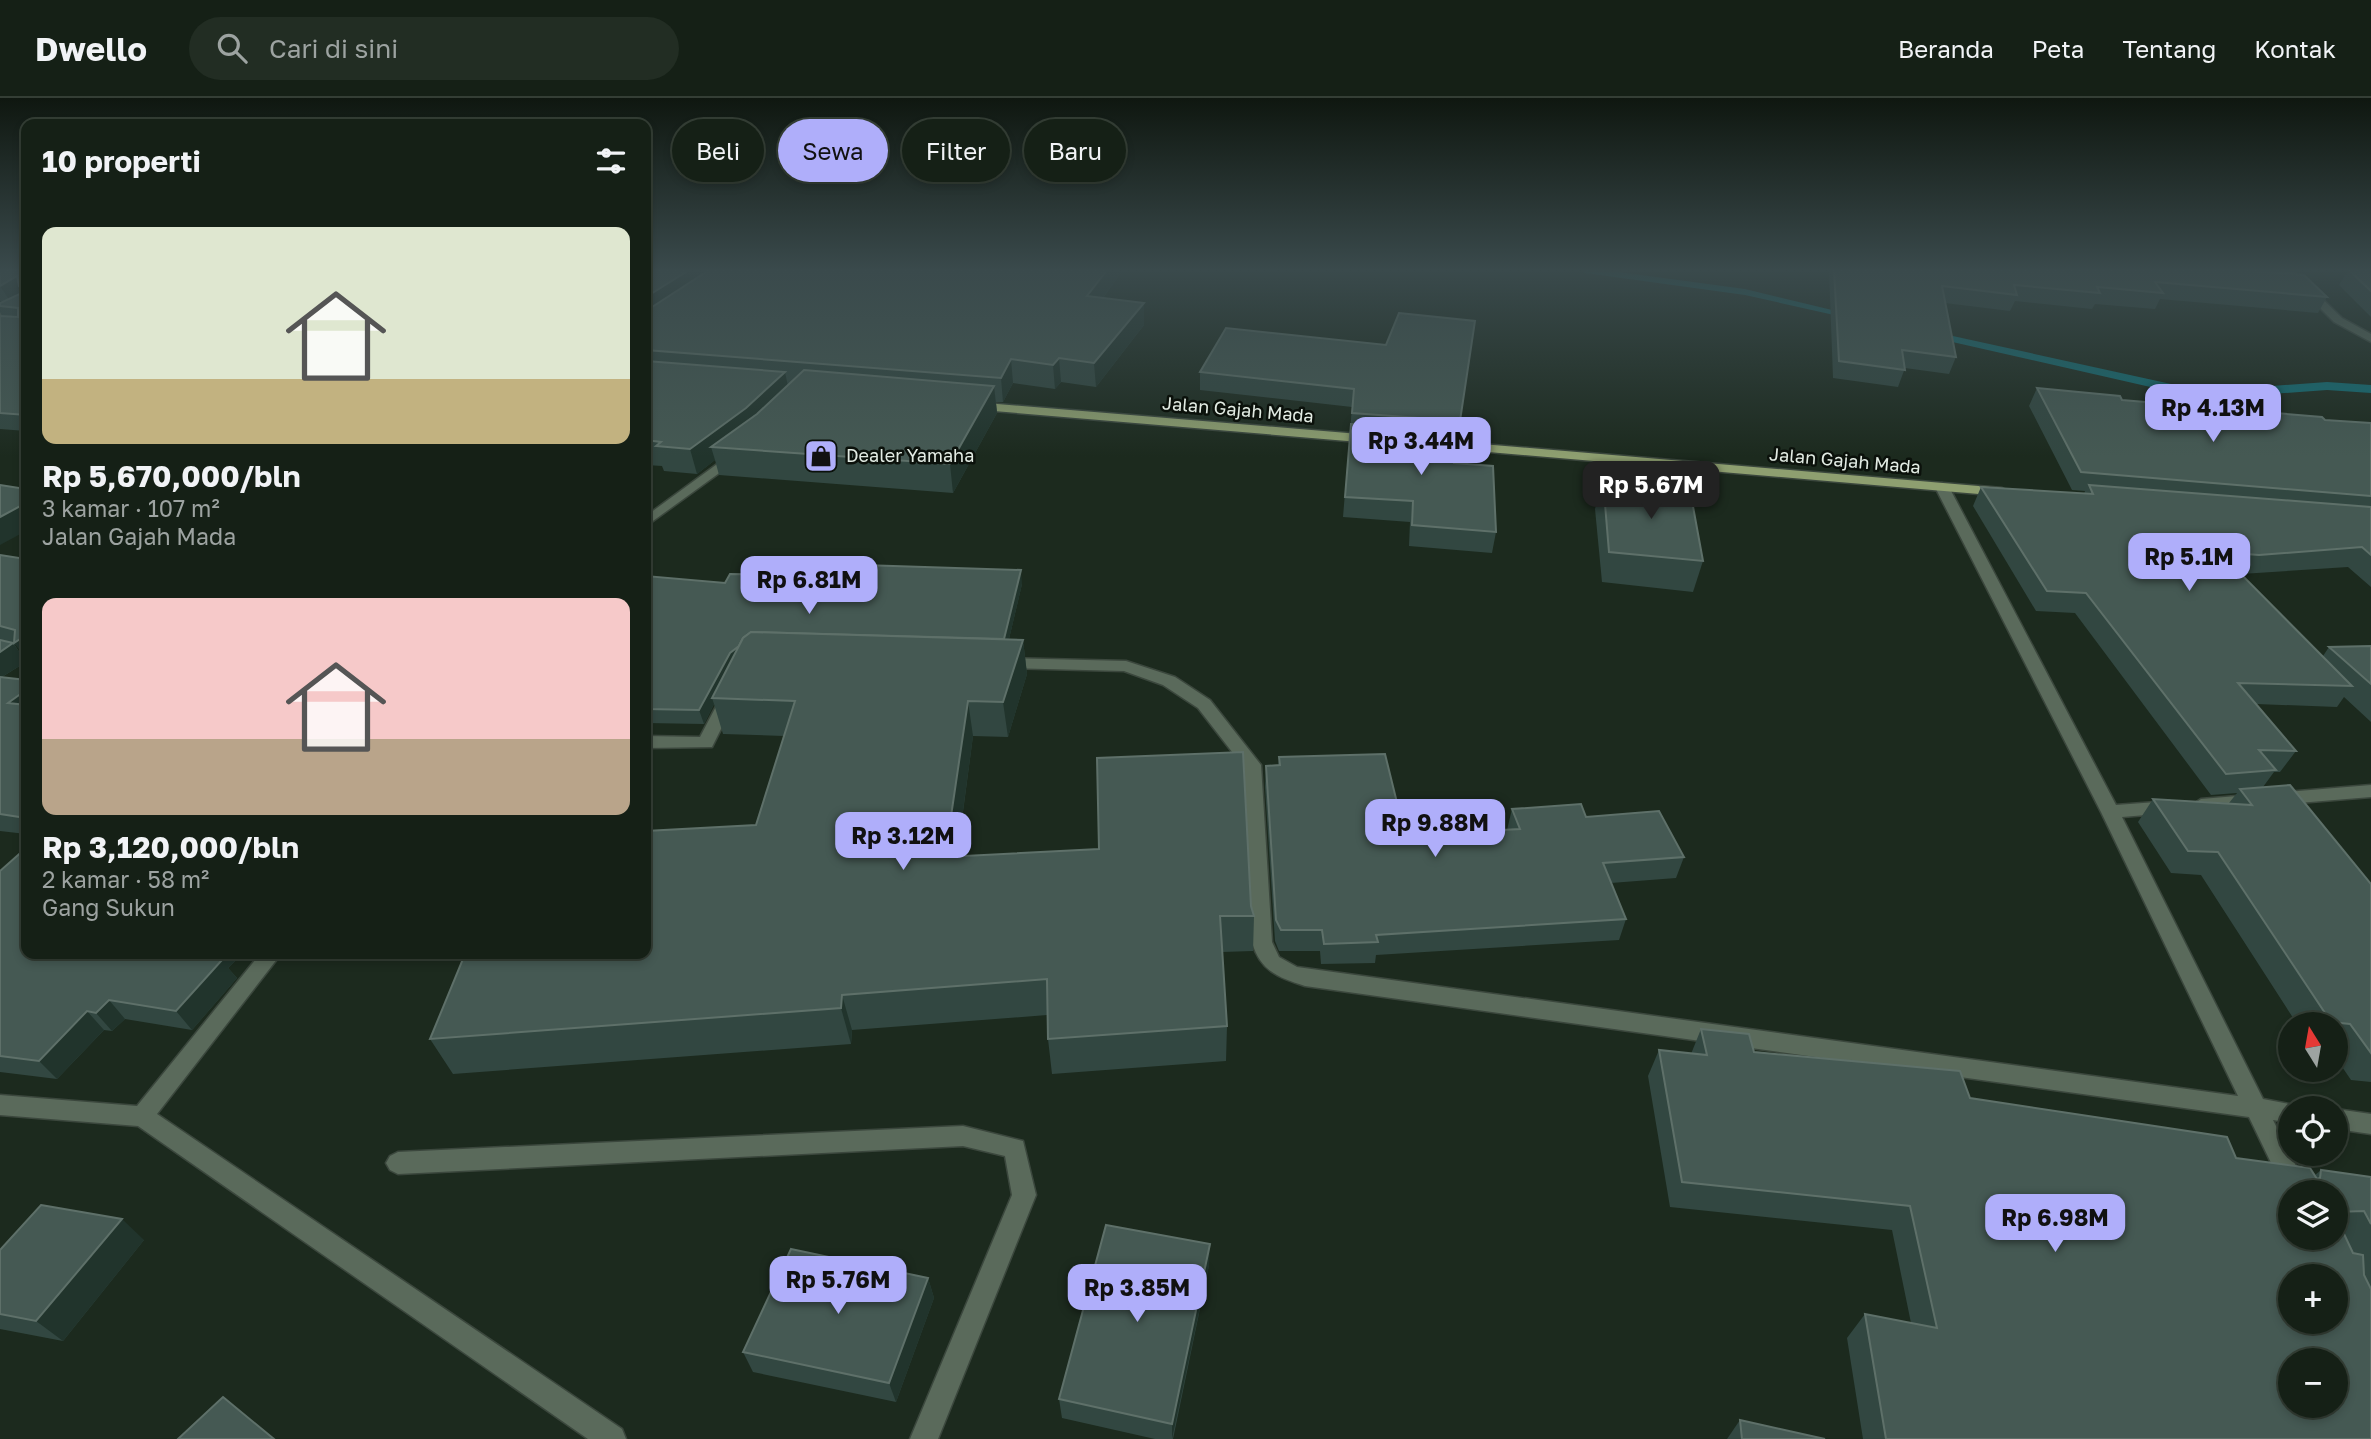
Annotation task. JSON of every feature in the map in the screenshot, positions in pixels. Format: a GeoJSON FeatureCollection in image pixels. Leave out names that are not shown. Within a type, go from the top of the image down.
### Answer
{"type":"FeatureCollection","features":[{"type":"Feature","properties":{"kind":"main road","name":"Jalan Gajah Mada"},"geometry":{"type":"LineString","coordinates":[[958,404],[1387,441]]}},
{"type":"Feature","properties":{"kind":"main road","name":"Jalan Gajah Mada"},"geometry":{"type":"LineString","coordinates":[[1415,443],[2011,492]]}},
{"type":"Feature","properties":{"kind":"street"},"geometry":{"type":"LineString","coordinates":[[651,518],[748,444]]}},
{"type":"Feature","properties":{"kind":"street"},"geometry":{"type":"LineString","coordinates":[[1942,487],[2110,812],[2291,1180]]}},
{"type":"Feature","properties":{"kind":"street"},"geometry":{"type":"LineString","coordinates":[[990,663],[1126,666],[1168,681],[1204,705],[1252,765],[1262,942],[1269,961],[1287,972],[1305,978],[2278,1111]]}},
{"type":"Feature","properties":{"kind":"street"},"geometry":{"type":"LineString","coordinates":[[651,742],[706,743],[737,681]]}},
{"type":"Feature","properties":{"kind":"street"},"geometry":{"type":"LineString","coordinates":[[2110,812],[2371,792]]}},
{"type":"Feature","properties":{"kind":"street"},"geometry":{"type":"LineString","coordinates":[[142,1116],[267,959]]}},
{"type":"Feature","properties":{"kind":"street"},"geometry":{"type":"LineString","coordinates":[[0,1105],[142,1116],[612,1439]]}},
{"type":"Feature","properties":{"kind":"street"},"geometry":{"type":"LineString","coordinates":[[2348,1121],[2371,1124]]}},
{"type":"Feature","properties":{"kind":"street"},"geometry":{"type":"LineString","coordinates":[[398,1163],[963,1136],[1015,1148],[1024,1195],[924,1439]]}},
{"type":"Feature","properties":{"kind":"building"},"geometry":{"type":"Polygon","coordinates":[[[0,333],[21,333],[21,415],[0,413],[0,333]]]}},
{"type":"Feature","properties":{"kind":"building"},"geometry":{"type":"Polygon","coordinates":[[[651,333],[1119,333],[1094,363],[1059,358],[1053,365],[1011,359],[1001,378],[651,350],[651,333]]]}},
{"type":"Feature","properties":{"kind":"building"},"geometry":{"type":"Polygon","coordinates":[[[1223,333],[1269,333],[1386,345],[1391,333],[1473,333],[1460,421],[1352,413],[1354,389],[1200,372],[1223,333]]]}},
{"type":"Feature","properties":{"kind":"building"},"geometry":{"type":"Polygon","coordinates":[[[1837,333],[1951,333],[1956,357],[1902,350],[1905,370],[1839,361],[1837,333]]]}},
{"type":"Feature","properties":{"kind":"building"},"geometry":{"type":"Polygon","coordinates":[[[651,361],[785,372],[746,408],[690,449],[656,446],[661,442],[651,441],[651,361]]]}},
{"type":"Feature","properties":{"kind":"building"},"geometry":{"type":"Polygon","coordinates":[[[804,370],[994,386],[950,464],[711,447],[757,414],[804,370]]]}},
{"type":"Feature","properties":{"kind":"building"},"geometry":{"type":"Polygon","coordinates":[[[2037,388],[2120,396],[2122,400],[2371,423],[2371,496],[2081,472],[2037,388]]]}},
{"type":"Feature","properties":{"kind":"building"},"geometry":{"type":"Polygon","coordinates":[[[1351,424],[1459,433],[1454,463],[1493,466],[1496,532],[1412,525],[1413,501],[1345,497],[1351,424]]]}},
{"type":"Feature","properties":{"kind":"building"},"geometry":{"type":"Polygon","coordinates":[[[1603,480],[1690,490],[1703,561],[1609,552],[1603,480]]]}},
{"type":"Feature","properties":{"kind":"building"},"geometry":{"type":"Polygon","coordinates":[[[0,485],[21,488],[21,506],[0,517],[0,485]]]}},
{"type":"Feature","properties":{"kind":"building"},"geometry":{"type":"Polygon","coordinates":[[[2089,485],[2371,507],[2371,555],[2362,547],[2259,555],[2219,552],[2352,686],[2238,683],[2296,751],[2259,750],[2276,770],[2226,774],[2086,593],[2047,591],[1981,487],[2093,494],[2089,485]]]}},
{"type":"Feature","properties":{"kind":"building"},"geometry":{"type":"Polygon","coordinates":[[[0,555],[21,558],[21,638],[14,643],[15,630],[0,626],[0,555]]]}},
{"type":"Feature","properties":{"kind":"building"},"geometry":{"type":"Polygon","coordinates":[[[862,565],[1021,570],[1004,639],[751,632],[730,653],[699,710],[651,709],[651,576],[725,583],[730,574],[797,575],[799,570],[859,571],[862,565]]]}},
{"type":"Feature","properties":{"kind":"building"},"geometry":{"type":"Polygon","coordinates":[[[751,632],[1023,640],[1003,702],[968,701],[945,857],[1099,849],[1097,758],[1243,752],[1251,906],[1254,916],[1220,916],[1227,1026],[1048,1039],[1047,979],[842,995],[841,1008],[430,1039],[463,959],[651,959],[651,831],[756,825],[795,701],[712,698],[743,638],[751,632]]]}},
{"type":"Feature","properties":{"kind":"building"},"geometry":{"type":"Polygon","coordinates":[[[0,640],[13,643],[0,652],[0,640]]]}},
{"type":"Feature","properties":{"kind":"building"},"geometry":{"type":"Polygon","coordinates":[[[2371,646],[2371,684],[2329,647],[2371,646]]]}},
{"type":"Feature","properties":{"kind":"building"},"geometry":{"type":"Polygon","coordinates":[[[0,677],[21,679],[21,694],[8,703],[21,704],[21,817],[0,814],[0,677]]]}},
{"type":"Feature","properties":{"kind":"building"},"geometry":{"type":"Polygon","coordinates":[[[1385,754],[1405,835],[1520,829],[1512,809],[1581,804],[1586,817],[1659,811],[1684,857],[1603,863],[1626,919],[1376,935],[1378,942],[1324,944],[1322,930],[1281,930],[1276,920],[1266,766],[1280,765],[1279,757],[1385,754]]]}},
{"type":"Feature","properties":{"kind":"building"},"geometry":{"type":"Polygon","coordinates":[[[2290,785],[2371,884],[2371,1053],[2348,1024],[2348,1012],[2324,1012],[2218,852],[2188,851],[2153,799],[2252,805],[2240,789],[2290,785]]]}},
{"type":"Feature","properties":{"kind":"building"},"geometry":{"type":"Polygon","coordinates":[[[21,852],[21,959],[222,960],[176,1011],[109,1000],[96,1013],[87,1011],[39,1061],[0,1056],[0,871],[21,852]]]}},
{"type":"Feature","properties":{"kind":"building"},"geometry":{"type":"Polygon","coordinates":[[[1701,1029],[1749,1034],[1754,1052],[1960,1071],[1970,1098],[2227,1137],[2236,1158],[2278,1164],[2278,1166],[2310,1168],[2317,1179],[2320,1178],[2321,1170],[2371,1177],[2371,1224],[2364,1211],[2348,1212],[2348,1180],[2278,1180],[2278,1250],[2348,1250],[2348,1242],[2353,1253],[2363,1255],[2364,1275],[2371,1289],[2371,1439],[1886,1439],[1865,1314],[1937,1328],[1910,1206],[1682,1182],[1659,1050],[1707,1055],[1701,1029]]]}},
{"type":"Feature","properties":{"kind":"building"},"geometry":{"type":"Polygon","coordinates":[[[41,1205],[122,1219],[36,1321],[0,1314],[0,1250],[41,1205]]]}},
{"type":"Feature","properties":{"kind":"building"},"geometry":{"type":"Polygon","coordinates":[[[1106,1225],[1210,1244],[1172,1424],[1059,1399],[1106,1225]]]}},
{"type":"Feature","properties":{"kind":"building"},"geometry":{"type":"Polygon","coordinates":[[[791,1249],[928,1278],[889,1383],[743,1352],[791,1249]]]}},
{"type":"Feature","properties":{"kind":"building"},"geometry":{"type":"Polygon","coordinates":[[[223,1397],[274,1439],[178,1439],[223,1397]]]}},
{"type":"Feature","properties":{"kind":"building"},"geometry":{"type":"Polygon","coordinates":[[[1740,1420],[1825,1439],[1742,1439],[1740,1420]]]}},
{"type":"Feature","properties":{"kind":"waterway"},"geometry":{"type":"LineString","coordinates":[[1930,334],[2203,395],[2327,386],[2371,389]]}},
{"type":"Feature","properties":{"kind":"place","name":"Dealer Yamaha"},"geometry":{"type":"Point","coordinates":[821,456]}}]}
